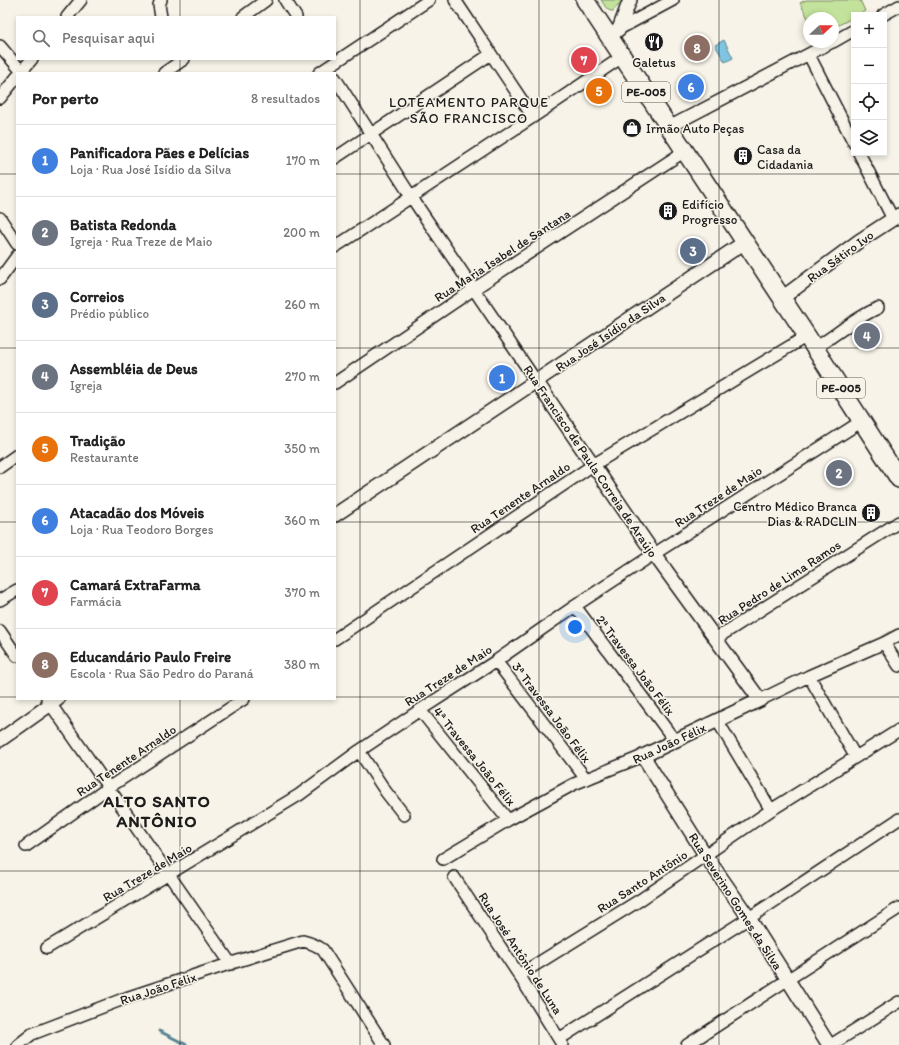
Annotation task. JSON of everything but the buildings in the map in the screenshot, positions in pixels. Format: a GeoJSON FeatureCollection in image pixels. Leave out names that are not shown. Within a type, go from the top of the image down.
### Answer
{"type":"FeatureCollection","features":[{"type":"Feature","properties":{"kind":"main road","name":"PE-005"},"geometry":{"type":"LineString","coordinates":[[585,0],[614,33],[622,57],[811,342],[899,479]]}},
{"type":"Feature","properties":{"kind":"street"},"geometry":{"type":"LineString","coordinates":[[68,16],[81,0]]}},
{"type":"Feature","properties":{"kind":"street"},"geometry":{"type":"LineString","coordinates":[[161,0],[159,5],[161,16]]}},
{"type":"Feature","properties":{"kind":"street"},"geometry":{"type":"LineString","coordinates":[[244,16],[266,0]]}},
{"type":"Feature","properties":{"kind":"street"},"geometry":{"type":"LineString","coordinates":[[285,0],[295,16]]}},
{"type":"Feature","properties":{"kind":"street"},"geometry":{"type":"LineString","coordinates":[[326,68],[429,0]]}},
{"type":"Feature","properties":{"kind":"street"},"geometry":{"type":"LineString","coordinates":[[455,0],[533,118]]}},
{"type":"Feature","properties":{"kind":"street"},"geometry":{"type":"LineString","coordinates":[[614,33],[630,0]]}},
{"type":"Feature","properties":{"kind":"street"},"geometry":{"type":"LineString","coordinates":[[614,33],[673,0]]}},
{"type":"Feature","properties":{"kind":"street"},"geometry":{"type":"LineString","coordinates":[[887,13],[899,6]]}},
{"type":"Feature","properties":{"kind":"street"},"geometry":{"type":"LineString","coordinates":[[839,39],[851,32]]}},
{"type":"Feature","properties":{"kind":"street"},"geometry":{"type":"LineString","coordinates":[[0,46],[20,72]]}},
{"type":"Feature","properties":{"kind":"street"},"geometry":{"type":"LineString","coordinates":[[669,127],[821,48]]}},
{"type":"Feature","properties":{"kind":"street"},"geometry":{"type":"LineString","coordinates":[[336,157],[491,54]]}},
{"type":"Feature","properties":{"kind":"street"},"geometry":{"type":"LineString","coordinates":[[808,55],[851,137]]}},
{"type":"Feature","properties":{"kind":"street"},"geometry":{"type":"LineString","coordinates":[[336,246],[533,118],[622,57]]}},
{"type":"Feature","properties":{"kind":"street"},"geometry":{"type":"LineString","coordinates":[[22,72],[31,60]]}},
{"type":"Feature","properties":{"kind":"street"},"geometry":{"type":"LineString","coordinates":[[165,72],[183,60]]}},
{"type":"Feature","properties":{"kind":"street"},"geometry":{"type":"LineString","coordinates":[[0,98],[16,79]]}},
{"type":"Feature","properties":{"kind":"street","name":"Rua Francisco de Paula Correia de Araújo"},"geometry":{"type":"LineString","coordinates":[[336,80],[412,198],[593,465],[654,554],[760,700]]}},
{"type":"Feature","properties":{"kind":"street","name":"Rua Maria Isabel de Santana"},"geometry":{"type":"LineString","coordinates":[[336,381],[685,151]]}},
{"type":"Feature","properties":{"kind":"street"},"geometry":{"type":"LineString","coordinates":[[861,156],[896,217]]}},
{"type":"Feature","properties":{"kind":"street","name":"Rua Sátiro Ivo"},"geometry":{"type":"LineString","coordinates":[[782,298],[859,241],[896,217]]}},
{"type":"Feature","properties":{"kind":"street"},"geometry":{"type":"LineString","coordinates":[[0,218],[16,242]]}},
{"type":"Feature","properties":{"kind":"street","name":"Rua José Isídio da Silva"},"geometry":{"type":"LineString","coordinates":[[336,514],[745,242]]}},
{"type":"Feature","properties":{"kind":"street"},"geometry":{"type":"LineString","coordinates":[[0,279],[16,257]]}},
{"type":"Feature","properties":{"kind":"street","name":"Rua Tenente Arnaldo"},"geometry":{"type":"LineString","coordinates":[[336,638],[593,465],[811,342],[829,339],[846,326],[878,308]]}},
{"type":"Feature","properties":{"kind":"street","name":"Rua Treze de Maio"},"geometry":{"type":"LineString","coordinates":[[47,948],[170,875],[299,795],[359,751],[496,661],[575,606],[862,421]]}},
{"type":"Feature","properties":{"kind":"street"},"geometry":{"type":"LineString","coordinates":[[1,464],[16,456]]}},
{"type":"Feature","properties":{"kind":"street","name":"Rua Pedro de Lima Ramos"},"geometry":{"type":"LineString","coordinates":[[715,639],[899,522]]}},
{"type":"Feature","properties":{"kind":"street"},"geometry":{"type":"LineString","coordinates":[[0,600],[16,591]]}},
{"type":"Feature","properties":{"kind":"street","name":"2ª Travessa João Félix"},"geometry":{"type":"LineString","coordinates":[[575,606],[675,741]]}},
{"type":"Feature","properties":{"kind":"street"},"geometry":{"type":"LineString","coordinates":[[0,631],[16,655]]}},
{"type":"Feature","properties":{"kind":"street","name":"Rua João Félix"},"geometry":{"type":"LineString","coordinates":[[443,860],[508,820],[574,784],[643,756],[809,676],[899,635]]}},
{"type":"Feature","properties":{"kind":"street"},"geometry":{"type":"LineString","coordinates":[[884,643],[899,666]]}},
{"type":"Feature","properties":{"kind":"street","name":"3ª Travessa João Félix"},"geometry":{"type":"LineString","coordinates":[[496,661],[586,779]]}},
{"type":"Feature","properties":{"kind":"street"},"geometry":{"type":"LineString","coordinates":[[809,676],[855,756]]}},
{"type":"Feature","properties":{"kind":"street","name":"Rua Tenente Arnaldo"},"geometry":{"type":"LineString","coordinates":[[26,846],[108,788],[242,700]]}},
{"type":"Feature","properties":{"kind":"street"},"geometry":{"type":"LineString","coordinates":[[0,740],[52,701],[108,788],[231,964]]}},
{"type":"Feature","properties":{"kind":"street","name":"4ª Travessa João Félix"},"geometry":{"type":"LineString","coordinates":[[420,710],[508,820]]}},
{"type":"Feature","properties":{"kind":"street"},"geometry":{"type":"LineString","coordinates":[[717,720],[771,810]]}},
{"type":"Feature","properties":{"kind":"street","name":"Rua Santo Antônio"},"geometry":{"type":"LineString","coordinates":[[519,975],[640,900],[771,810],[855,756],[899,730]]}},
{"type":"Feature","properties":{"kind":"street"},"geometry":{"type":"LineString","coordinates":[[359,751],[386,792],[404,814]]}},
{"type":"Feature","properties":{"kind":"street","name":"Rua Severino Gomes da Silva"},"geometry":{"type":"LineString","coordinates":[[643,756],[706,856],[749,918],[787,980],[830,1045]]}},
{"type":"Feature","properties":{"kind":"street"},"geometry":{"type":"LineString","coordinates":[[561,1042],[899,819]]}},
{"type":"Feature","properties":{"kind":"street","name":"Rua José Antônio de Luna"},"geometry":{"type":"LineString","coordinates":[[454,877],[519,975],[561,1042]]}},
{"type":"Feature","properties":{"kind":"street"},"geometry":{"type":"LineString","coordinates":[[687,1045],[899,908]]}},
{"type":"Feature","properties":{"kind":"street","name":"Rua João Félix"},"geometry":{"type":"LineString","coordinates":[[18,1045],[32,1034],[126,998],[231,964],[303,942],[309,942],[323,950],[384,1045]]}},
{"type":"Feature","properties":{"kind":"street"},"geometry":{"type":"LineString","coordinates":[[830,1045],[899,1002]]}},
{"type":"Feature","properties":{"kind":"green space"},"geometry":{"type":"Polygon","coordinates":[[[601,0],[622,0],[613,11],[611,11],[607,9],[601,0]]]}},
{"type":"Feature","properties":{"kind":"green space"},"geometry":{"type":"Polygon","coordinates":[[[806,0],[860,0],[865,11],[851,12],[851,19],[839,25],[839,12],[805,12],[800,3],[806,0]]]}},
{"type":"Feature","properties":{"kind":"water"},"geometry":{"type":"Polygon","coordinates":[[[724,40],[733,58],[725,62],[715,45],[724,40]]]}},
{"type":"Feature","properties":{"kind":"waterway"},"geometry":{"type":"LineString","coordinates":[[159,1031],[187,1045]]}},
{"type":"Feature","properties":{"kind":"place","name":"Galetus"},"geometry":{"type":"Point","coordinates":[654,42]}},
{"type":"Feature","properties":{"kind":"place","name":"Educandário Paulo Freire"},"geometry":{"type":"Point","coordinates":[697,48]}},
{"type":"Feature","properties":{"kind":"place","name":"Camará ExtraFarma"},"geometry":{"type":"Point","coordinates":[584,60]}},
{"type":"Feature","properties":{"kind":"place","name":"Atacadão dos Móveis"},"geometry":{"type":"Point","coordinates":[691,87]}},
{"type":"Feature","properties":{"kind":"place","name":"Tradição"},"geometry":{"type":"Point","coordinates":[599,91]}},
{"type":"Feature","properties":{"kind":"place","name":"Irmão Auto Peças"},"geometry":{"type":"Point","coordinates":[632,128]}},
{"type":"Feature","properties":{"kind":"place","name":"Casa da Cidadania"},"geometry":{"type":"Point","coordinates":[743,156]}},
{"type":"Feature","properties":{"kind":"place","name":"Edifício Progresso"},"geometry":{"type":"Point","coordinates":[668,211]}},
{"type":"Feature","properties":{"kind":"place","name":"Correios"},"geometry":{"type":"Point","coordinates":[693,251]}},
{"type":"Feature","properties":{"kind":"place","name":"Assembléia de Deus"},"geometry":{"type":"Point","coordinates":[867,336]}},
{"type":"Feature","properties":{"kind":"place","name":"Panificadora Pães e Delícias"},"geometry":{"type":"Point","coordinates":[502,378]}},
{"type":"Feature","properties":{"kind":"place","name":"Batista Redonda"},"geometry":{"type":"Point","coordinates":[839,473]}},
{"type":"Feature","properties":{"kind":"place","name":"Centro Médico Branca Dias & RADCLIN"},"geometry":{"type":"Point","coordinates":[871,513]}},
{"type":"Feature","properties":{"kind":"district","name":"LOTEAMENTO PARQUE SÃO FRANCISCO"},"geometry":{"type":"Point","coordinates":[469,110]}},
{"type":"Feature","properties":{"kind":"district","name":"ALTO SANTO ANTÔNIO"},"geometry":{"type":"Point","coordinates":[157,811]}}]}
